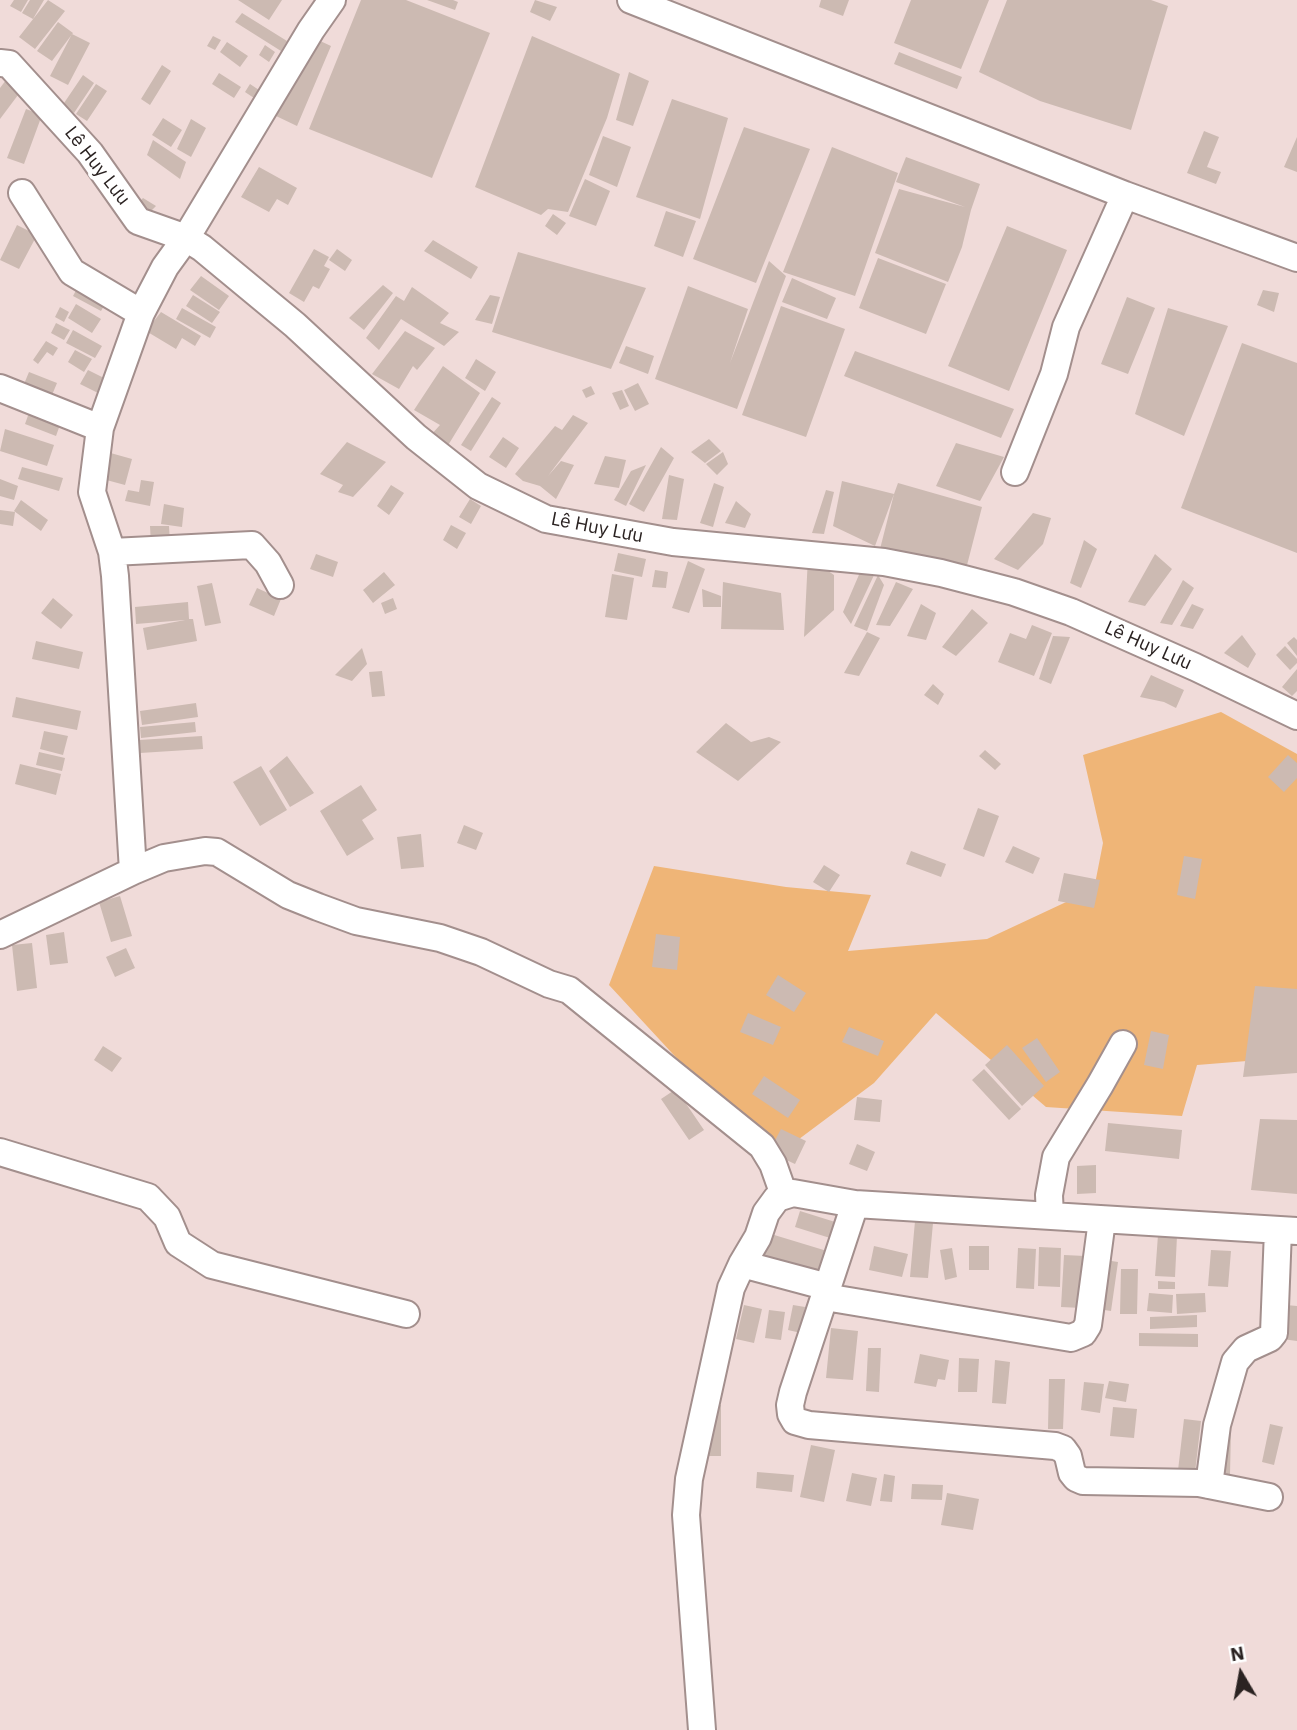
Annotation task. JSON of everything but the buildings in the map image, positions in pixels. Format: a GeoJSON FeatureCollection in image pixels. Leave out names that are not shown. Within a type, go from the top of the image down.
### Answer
{"type":"FeatureCollection","features":[{"type":"Feature","properties":{"kind":"street"},"geometry":{"type":"LineString","coordinates":[[133,871],[112,552],[92,492],[100,428],[141,313],[165,267],[186,238],[311,30],[332,0]]}},
{"type":"Feature","properties":{"kind":"street"},"geometry":{"type":"LineString","coordinates":[[631,0],[1125,195],[1297,258]]}},
{"type":"Feature","properties":{"kind":"street","name":"Lê Huy Lưu"},"geometry":{"type":"LineString","coordinates":[[0,63],[9,64],[90,153],[138,221],[186,238],[202,248],[295,325],[416,437],[478,486],[546,519],[673,542],[884,562],[1014,592],[1071,612],[1297,716]]}},
{"type":"Feature","properties":{"kind":"street"},"geometry":{"type":"LineString","coordinates":[[22,194],[72,272],[141,313]]}},
{"type":"Feature","properties":{"kind":"street"},"geometry":{"type":"LineString","coordinates":[[1014,472],[1054,374],[1066,327],[1125,195]]}},
{"type":"Feature","properties":{"kind":"street"},"geometry":{"type":"LineString","coordinates":[[0,388],[100,428]]}},
{"type":"Feature","properties":{"kind":"street"},"geometry":{"type":"LineString","coordinates":[[112,552],[252,545],[268,564],[280,585]]}},
{"type":"Feature","properties":{"kind":"street"},"geometry":{"type":"LineString","coordinates":[[0,935],[164,858],[205,851],[217,852],[288,895],[318,907],[356,921],[440,938],[481,951],[549,984],[569,990],[762,1146],[773,1164],[784,1195]]}},
{"type":"Feature","properties":{"kind":"street"},"geometry":{"type":"LineString","coordinates":[[1050,1216],[1049,1195],[1056,1157],[1100,1086],[1122,1044]]}},
{"type":"Feature","properties":{"kind":"street"},"geometry":{"type":"LineString","coordinates":[[0,1152],[148,1197],[167,1217],[178,1243],[212,1265],[406,1314]]}},
{"type":"Feature","properties":{"kind":"street"},"geometry":{"type":"LineString","coordinates":[[702,1730],[686,1497],[731,1288],[741,1264],[758,1237],[766,1213],[772,1203],[784,1195],[803,1194],[855,1204],[1287,1230],[1274,1333],[1270,1338],[1246,1349],[1235,1362],[1217,1425],[1209,1485]]}},
{"type":"Feature","properties":{"kind":"street"},"geometry":{"type":"LineString","coordinates":[[855,1204],[790,1405],[791,1415],[801,1424],[1055,1446],[1063,1449],[1068,1456],[1072,1473],[1083,1481],[1177,1482],[1209,1485],[1269,1497]]}},
{"type":"Feature","properties":{"kind":"street"},"geometry":{"type":"LineString","coordinates":[[741,1264],[826,1292],[1071,1338],[1083,1333],[1088,1325],[1102,1220]]}},
{"type":"Feature","properties":{"kind":"shaded area"},"geometry":{"type":"Polygon","coordinates":[[[1221,712],[1297,754],[1297,1057],[1197,1065],[1182,1116],[1046,1107],[936,1013],[874,1083],[771,1160],[609,985],[654,866],[786,887],[871,895],[848,951],[987,939],[1094,889],[1103,843],[1083,755],[1221,712]]]}}]}
